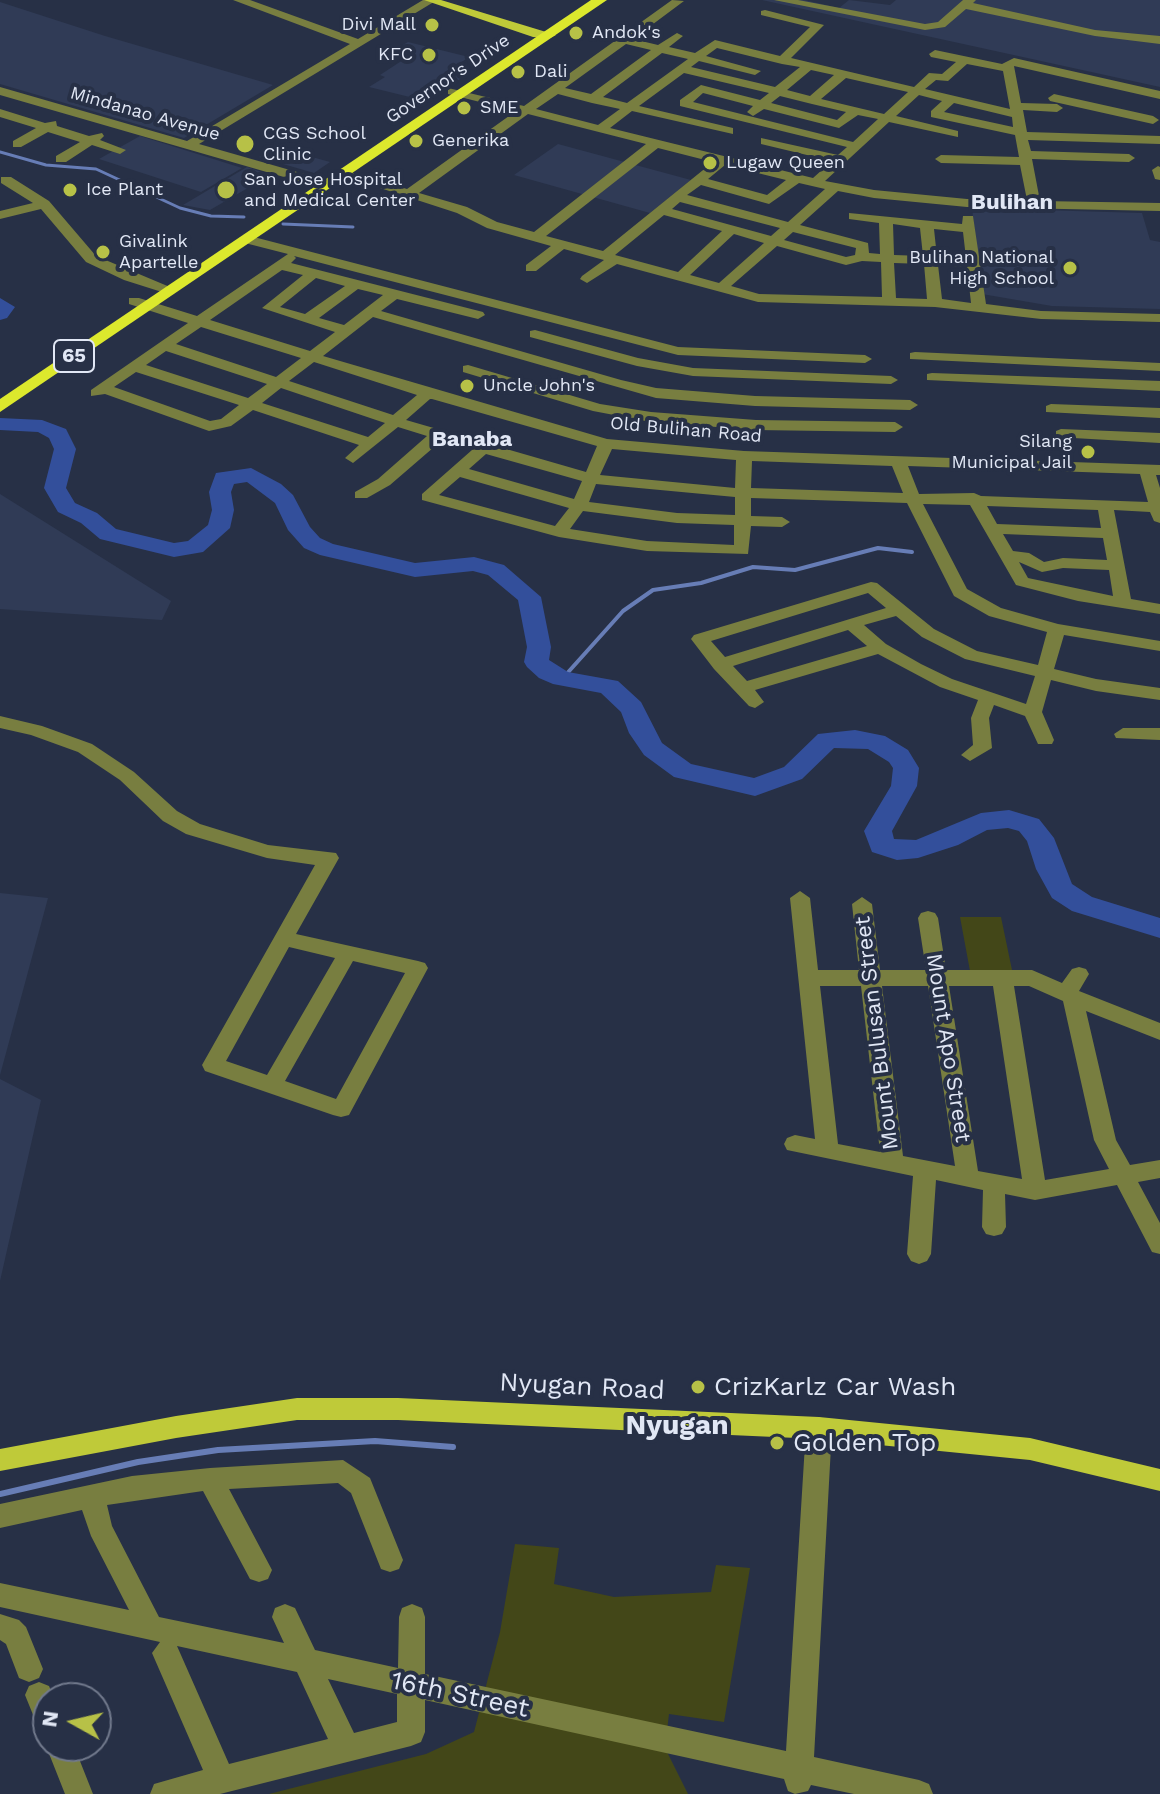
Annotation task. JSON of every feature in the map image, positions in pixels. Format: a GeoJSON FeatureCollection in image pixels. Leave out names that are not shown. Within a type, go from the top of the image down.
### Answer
{"type":"FeatureCollection","features":[{"type":"Feature","properties":{"kind":"highway","name":"Governor's Drive"},"geometry":{"type":"LineString","coordinates":[[163,288],[246,239],[321,184],[343,174],[592,0]]}},
{"type":"Feature","properties":{"kind":"highway","name":"Governor's Drive"},"geometry":{"type":"LineString","coordinates":[[543,33],[600,0]]}},
{"type":"Feature","properties":{"kind":"highway","name":"Governor's Drive"},"geometry":{"type":"LineString","coordinates":[[0,392],[141,303],[458,92]]}},
{"type":"Feature","properties":{"kind":"highway","name":"Governor's Drive"},"geometry":{"type":"LineString","coordinates":[[0,407],[141,303]]}},
{"type":"Feature","properties":{"kind":"main road"},"geometry":{"type":"LineString","coordinates":[[430,0],[452,2],[543,33]]}},
{"type":"Feature","properties":{"kind":"main road","name":"Nyugan Road"},"geometry":{"type":"LineString","coordinates":[[0,1460],[176,1427],[297,1409],[398,1409],[819,1428],[1030,1449],[1160,1480]]}},
{"type":"Feature","properties":{"kind":"street"},"geometry":{"type":"LineString","coordinates":[[239,0],[359,43]]}},
{"type":"Feature","properties":{"kind":"street"},"geometry":{"type":"LineString","coordinates":[[189,145],[430,0]]}},
{"type":"Feature","properties":{"kind":"street"},"geometry":{"type":"LineString","coordinates":[[780,0],[925,27],[941,25],[967,2],[1095,33],[1160,40]]}},
{"type":"Feature","properties":{"kind":"street"},"geometry":{"type":"LineString","coordinates":[[800,0],[814,5]]}},
{"type":"Feature","properties":{"kind":"street"},"geometry":{"type":"LineString","coordinates":[[409,194],[678,1]]}},
{"type":"Feature","properties":{"kind":"street"},"geometry":{"type":"LineString","coordinates":[[765,13],[818,25],[782,60]]}},
{"type":"Feature","properties":{"kind":"street"},"geometry":{"type":"LineString","coordinates":[[641,27],[951,99],[1015,110],[1056,103],[1156,116],[1145,139]]}},
{"type":"Feature","properties":{"kind":"street"},"geometry":{"type":"LineString","coordinates":[[624,40],[695,58],[760,67],[742,83]]}},
{"type":"Feature","properties":{"kind":"street"},"geometry":{"type":"LineString","coordinates":[[592,99],[660,48],[696,40]]}},
{"type":"Feature","properties":{"kind":"street"},"geometry":{"type":"LineString","coordinates":[[695,58],[696,40]]}},
{"type":"Feature","properties":{"kind":"street"},"geometry":{"type":"LineString","coordinates":[[935,54],[1009,69]]}},
{"type":"Feature","properties":{"kind":"street"},"geometry":{"type":"LineString","coordinates":[[600,129],[695,58]]}},
{"type":"Feature","properties":{"kind":"street"},"geometry":{"type":"LineString","coordinates":[[815,183],[933,76],[944,78],[965,60]]}},
{"type":"Feature","properties":{"kind":"street"},"geometry":{"type":"LineString","coordinates":[[1034,204],[1008,64],[1014,62],[1160,95]]}},
{"type":"Feature","properties":{"kind":"street"},"geometry":{"type":"LineString","coordinates":[[458,92],[656,143],[715,142],[809,66]]}},
{"type":"Feature","properties":{"kind":"street"},"geometry":{"type":"LineString","coordinates":[[680,68],[954,134]]}},
{"type":"Feature","properties":{"kind":"street"},"geometry":{"type":"LineString","coordinates":[[1048,69],[1062,137]]}},
{"type":"Feature","properties":{"kind":"street"},"geometry":{"type":"LineString","coordinates":[[812,100],[843,74]]}},
{"type":"Feature","properties":{"kind":"street"},"geometry":{"type":"LineString","coordinates":[[665,80],[839,124],[855,111]]}},
{"type":"Feature","properties":{"kind":"street"},"geometry":{"type":"LineString","coordinates":[[701,89],[684,103],[856,146]]}},
{"type":"Feature","properties":{"kind":"street"},"geometry":{"type":"LineString","coordinates":[[558,90],[630,107],[745,154],[796,179],[835,187],[967,203],[1160,207]]}},
{"type":"Feature","properties":{"kind":"street","name":"Mindanao Avenue"},"geometry":{"type":"LineString","coordinates":[[0,91],[321,184]]}},
{"type":"Feature","properties":{"kind":"street"},"geometry":{"type":"LineString","coordinates":[[922,126],[951,99]]}},
{"type":"Feature","properties":{"kind":"street"},"geometry":{"type":"LineString","coordinates":[[17,144],[73,112]]}},
{"type":"Feature","properties":{"kind":"street"},"geometry":{"type":"LineString","coordinates":[[1114,138],[1108,121],[1119,112]]}},
{"type":"Feature","properties":{"kind":"street"},"geometry":{"type":"LineString","coordinates":[[0,113],[120,150]]}},
{"type":"Feature","properties":{"kind":"street"},"geometry":{"type":"LineString","coordinates":[[935,114],[1021,133],[1160,140]]}},
{"type":"Feature","properties":{"kind":"street"},"geometry":{"type":"LineString","coordinates":[[61,159],[115,124]]}},
{"type":"Feature","properties":{"kind":"street"},"geometry":{"type":"LineString","coordinates":[[587,279],[699,180],[745,154],[781,127]]}},
{"type":"Feature","properties":{"kind":"street"},"geometry":{"type":"LineString","coordinates":[[536,237],[656,143]]}},
{"type":"Feature","properties":{"kind":"street"},"geometry":{"type":"LineString","coordinates":[[745,154],[839,159]]}},
{"type":"Feature","properties":{"kind":"street"},"geometry":{"type":"LineString","coordinates":[[941,159],[1129,158]]}},
{"type":"Feature","properties":{"kind":"street"},"geometry":{"type":"LineString","coordinates":[[343,174],[536,237],[758,298],[935,303],[1041,315],[1160,318]]}},
{"type":"Feature","properties":{"kind":"street"},"geometry":{"type":"LineString","coordinates":[[753,216],[796,179]]}},
{"type":"Feature","properties":{"kind":"street"},"geometry":{"type":"LineString","coordinates":[[6,180],[44,204],[91,259],[163,288]]}},
{"type":"Feature","properties":{"kind":"street"},"geometry":{"type":"LineString","coordinates":[[699,180],[769,200]]}},
{"type":"Feature","properties":{"kind":"street"},"geometry":{"type":"LineString","coordinates":[[721,288],[835,187]]}},
{"type":"Feature","properties":{"kind":"street"},"geometry":{"type":"LineString","coordinates":[[833,236],[874,194]]}},
{"type":"Feature","properties":{"kind":"street"},"geometry":{"type":"LineString","coordinates":[[678,197],[833,236],[863,246],[862,257]]}},
{"type":"Feature","properties":{"kind":"street"},"geometry":{"type":"LineString","coordinates":[[967,203],[979,306]]}},
{"type":"Feature","properties":{"kind":"street"},"geometry":{"type":"LineString","coordinates":[[0,215],[44,204]]}},
{"type":"Feature","properties":{"kind":"street"},"geometry":{"type":"LineString","coordinates":[[662,210],[846,261],[862,257],[973,263]]}},
{"type":"Feature","properties":{"kind":"street"},"geometry":{"type":"LineString","coordinates":[[854,216],[927,227],[968,229]]}},
{"type":"Feature","properties":{"kind":"street"},"geometry":{"type":"LineString","coordinates":[[886,222],[889,301]]}},
{"type":"Feature","properties":{"kind":"street"},"geometry":{"type":"LineString","coordinates":[[927,227],[935,303]]}},
{"type":"Feature","properties":{"kind":"street"},"geometry":{"type":"LineString","coordinates":[[681,276],[732,229]]}},
{"type":"Feature","properties":{"kind":"street"},"geometry":{"type":"LineString","coordinates":[[246,239],[678,351],[865,359]]}},
{"type":"Feature","properties":{"kind":"street"},"geometry":{"type":"LineString","coordinates":[[531,268],[562,244]]}},
{"type":"Feature","properties":{"kind":"street"},"geometry":{"type":"LineString","coordinates":[[296,253],[99,391],[209,426],[226,423],[394,294]]}},
{"type":"Feature","properties":{"kind":"street"},"geometry":{"type":"LineString","coordinates":[[280,265],[478,315]]}},
{"type":"Feature","properties":{"kind":"street"},"geometry":{"type":"LineString","coordinates":[[314,273],[269,308],[344,330]]}},
{"type":"Feature","properties":{"kind":"street"},"geometry":{"type":"LineString","coordinates":[[308,319],[356,284]]}},
{"type":"Feature","properties":{"kind":"street","name":"Old Bulihan Road"},"geometry":{"type":"LineString","coordinates":[[141,303],[314,357],[448,385],[573,437],[606,444],[750,456],[1154,470]]}},
{"type":"Feature","properties":{"kind":"street"},"geometry":{"type":"LineString","coordinates":[[370,312],[656,393],[755,401],[902,404],[895,427],[896,460],[960,592],[995,612],[1057,629],[1160,646]]}},
{"type":"Feature","properties":{"kind":"street"},"geometry":{"type":"LineString","coordinates":[[535,334],[637,362],[693,372],[891,380]]}},
{"type":"Feature","properties":{"kind":"street"},"geometry":{"type":"LineString","coordinates":[[573,437],[653,345]]}},
{"type":"Feature","properties":{"kind":"street"},"geometry":{"type":"LineString","coordinates":[[166,346],[438,435],[591,479],[697,491],[1105,503],[1159,511],[1154,470]]}},
{"type":"Feature","properties":{"kind":"street"},"geometry":{"type":"LineString","coordinates":[[353,458],[395,421],[448,385],[493,347]]}},
{"type":"Feature","properties":{"kind":"street"},"geometry":{"type":"LineString","coordinates":[[915,356],[1160,367]]}},
{"type":"Feature","properties":{"kind":"street"},"geometry":{"type":"LineString","coordinates":[[134,366],[370,443]]}},
{"type":"Feature","properties":{"kind":"street"},"geometry":{"type":"LineString","coordinates":[[485,447],[428,497],[559,532],[647,546],[742,550],[744,492],[756,425],[754,376]]}},
{"type":"Feature","properties":{"kind":"street"},"geometry":{"type":"LineString","coordinates":[[932,377],[1160,386]]}},
{"type":"Feature","properties":{"kind":"street"},"geometry":{"type":"LineString","coordinates":[[448,385],[651,417],[756,425],[895,427]]}},
{"type":"Feature","properties":{"kind":"street"},"geometry":{"type":"LineString","coordinates":[[1051,409],[1160,413]]}},
{"type":"Feature","properties":{"kind":"street"},"geometry":{"type":"LineString","coordinates":[[1061,434],[1160,438]]}},
{"type":"Feature","properties":{"kind":"street"},"geometry":{"type":"LineString","coordinates":[[361,495],[384,482],[438,435]]}},
{"type":"Feature","properties":{"kind":"street"},"geometry":{"type":"LineString","coordinates":[[559,532],[579,506],[606,444]]}},
{"type":"Feature","properties":{"kind":"street"},"geometry":{"type":"LineString","coordinates":[[457,471],[579,506],[677,518],[782,522]]}},
{"type":"Feature","properties":{"kind":"street"},"geometry":{"type":"LineString","coordinates":[[974,498],[1022,581],[1078,596],[1160,609]]}},
{"type":"Feature","properties":{"kind":"street"},"geometry":{"type":"LineString","coordinates":[[1105,503],[1123,603]]}},
{"type":"Feature","properties":{"kind":"street"},"geometry":{"type":"LineString","coordinates":[[991,529],[1108,533]]}},
{"type":"Feature","properties":{"kind":"street"},"geometry":{"type":"LineString","coordinates":[[1007,556],[1023,557],[1042,567],[1063,563],[1115,565]]}},
{"type":"Feature","properties":{"kind":"street"},"geometry":{"type":"LineString","coordinates":[[880,648],[749,695],[700,639],[871,587],[928,633],[971,655],[1045,675],[1160,694]]}},
{"type":"Feature","properties":{"kind":"street"},"geometry":{"type":"LineString","coordinates":[[720,665],[898,610]]}},
{"type":"Feature","properties":{"kind":"street"},"geometry":{"type":"LineString","coordinates":[[853,625],[880,648],[946,683],[1033,712]]}},
{"type":"Feature","properties":{"kind":"street"},"geometry":{"type":"LineString","coordinates":[[1045,740],[1033,712],[1057,629]]}},
{"type":"Feature","properties":{"kind":"street"},"geometry":{"type":"LineString","coordinates":[[970,755],[983,748],[980,718],[988,696]]}},
{"type":"Feature","properties":{"kind":"street"},"geometry":{"type":"LineString","coordinates":[[0,722],[36,730],[85,748],[127,776],[170,816],[193,829],[267,851],[305,858],[329,858],[283,939],[213,1065],[341,1109],[418,968],[283,939]]}},
{"type":"Feature","properties":{"kind":"street"},"geometry":{"type":"LineString","coordinates":[[1123,734],[1160,736]]}},
{"type":"Feature","properties":{"kind":"street"},"geometry":{"type":"LineString","coordinates":[[800,898],[827,1150]]}},
{"type":"Feature","properties":{"kind":"street","name":"Mount Bulusan Street"},"geometry":{"type":"LineString","coordinates":[[862,904],[892,1162]]}},
{"type":"Feature","properties":{"kind":"street","name":"Mount Apo Street"},"geometry":{"type":"LineString","coordinates":[[928,918],[968,1178]]}},
{"type":"Feature","properties":{"kind":"street"},"geometry":{"type":"LineString","coordinates":[[272,1085],[348,953]]}},
{"type":"Feature","properties":{"kind":"street"},"geometry":{"type":"LineString","coordinates":[[1079,974],[1069,996],[1105,1140],[1160,1245]]}},
{"type":"Feature","properties":{"kind":"street"},"geometry":{"type":"LineString","coordinates":[[809,978],[1032,978],[1160,1034]]}},
{"type":"Feature","properties":{"kind":"street"},"geometry":{"type":"LineString","coordinates":[[1002,978],[1035,1191]]}},
{"type":"Feature","properties":{"kind":"street"},"geometry":{"type":"LineString","coordinates":[[795,1144],[1035,1191],[1160,1169]]}},
{"type":"Feature","properties":{"kind":"street"},"geometry":{"type":"LineString","coordinates":[[919,1254],[925,1169]]}},
{"type":"Feature","properties":{"kind":"street"},"geometry":{"type":"LineString","coordinates":[[994,1183],[994,1227]]}},
{"type":"Feature","properties":{"kind":"street"},"geometry":{"type":"LineString","coordinates":[[798,1781],[819,1428]]}},
{"type":"Feature","properties":{"kind":"street"},"geometry":{"type":"LineString","coordinates":[[0,1516],[132,1488],[210,1479],[343,1471],[361,1486],[390,1560]]}},
{"type":"Feature","properties":{"kind":"street"},"geometry":{"type":"LineString","coordinates":[[210,1479],[259,1570]]}},
{"type":"Feature","properties":{"kind":"street"},"geometry":{"type":"LineString","coordinates":[[92,1497],[100,1528],[146,1615]]}},
{"type":"Feature","properties":{"kind":"street","name":"16th Street"},"geometry":{"type":"LineString","coordinates":[[0,1595],[919,1794]]}},
{"type":"Feature","properties":{"kind":"street"},"geometry":{"type":"LineString","coordinates":[[285,1617],[346,1747]]}},
{"type":"Feature","properties":{"kind":"street"},"geometry":{"type":"LineString","coordinates":[[164,1794],[411,1732],[412,1617]]}},
{"type":"Feature","properties":{"kind":"street"},"geometry":{"type":"LineString","coordinates":[[0,1627],[9,1629],[16,1636],[34,1682]]}},
{"type":"Feature","properties":{"kind":"street"},"geometry":{"type":"LineString","coordinates":[[166,1653],[221,1779]]}},
{"type":"Feature","properties":{"kind":"street"},"geometry":{"type":"LineString","coordinates":[[66,1762],[79,1794]]}},
{"type":"Feature","properties":{"kind":"shaded area"},"geometry":{"type":"Polygon","coordinates":[[[762,0],[804,0],[839,8],[849,0],[890,5],[896,0],[1160,0],[1160,87],[762,0]]]}},
{"type":"Feature","properties":{"kind":"shaded area"},"geometry":{"type":"Polygon","coordinates":[[[0,2],[273,85],[184,138],[0,84],[0,2]]]}},
{"type":"Feature","properties":{"kind":"shaded area"},"geometry":{"type":"Polygon","coordinates":[[[408,42],[469,57],[451,69],[468,74],[426,101],[369,87],[385,77],[380,75],[406,58],[389,53],[408,42]]]}},
{"type":"Feature","properties":{"kind":"shaded area"},"geometry":{"type":"Polygon","coordinates":[[[140,136],[242,168],[201,192],[99,159],[140,136]]]}},
{"type":"Feature","properties":{"kind":"shaded area"},"geometry":{"type":"Polygon","coordinates":[[[558,144],[691,180],[650,213],[514,175],[558,144]]]}},
{"type":"Feature","properties":{"kind":"shaded area"},"geometry":{"type":"Polygon","coordinates":[[[276,147],[330,162],[314,173],[259,157],[276,147]]]}},
{"type":"Feature","properties":{"kind":"shaded area","name":"San Jose Hospital and Medical Center"},"geometry":{"type":"Polygon","coordinates":[[[247,167],[270,175],[210,210],[183,205],[247,167]]]}},
{"type":"Feature","properties":{"kind":"shaded area","name":"Bulihan National High School"},"geometry":{"type":"Polygon","coordinates":[[[972,208],[1142,213],[1150,240],[1160,242],[1160,309],[1052,306],[982,294],[972,208]]]}},
{"type":"Feature","properties":{"kind":"shaded area"},"geometry":{"type":"Polygon","coordinates":[[[0,494],[171,601],[162,620],[0,609],[0,494]]]}},
{"type":"Feature","properties":{"kind":"shaded area"},"geometry":{"type":"Polygon","coordinates":[[[0,893],[48,898],[0,1075],[0,893]]]}},
{"type":"Feature","properties":{"kind":"shaded area"},"geometry":{"type":"Polygon","coordinates":[[[0,1079],[41,1100],[0,1281],[0,1079]]]}},
{"type":"Feature","properties":{"kind":"green space"},"geometry":{"type":"Polygon","coordinates":[[[960,917],[1001,917],[1012,970],[970,971],[960,917]]]}},
{"type":"Feature","properties":{"kind":"green space"},"geometry":{"type":"Polygon","coordinates":[[[515,1544],[559,1548],[554,1584],[614,1597],[711,1592],[716,1565],[750,1568],[724,1722],[669,1714],[665,1748],[688,1794],[269,1794],[426,1754],[474,1732],[500,1632],[515,1544]]]}},
{"type":"Feature","properties":{"kind":"waterway"},"geometry":{"type":"LineString","coordinates":[[0,152],[46,165],[96,169],[180,208],[211,216],[244,217]]}},
{"type":"Feature","properties":{"kind":"waterway"},"geometry":{"type":"LineString","coordinates":[[283,224],[353,227]]}},
{"type":"Feature","properties":{"kind":"waterway"},"geometry":{"type":"LineString","coordinates":[[0,304],[5,307],[0,314]]}},
{"type":"Feature","properties":{"kind":"waterway"},"geometry":{"type":"LineString","coordinates":[[0,424],[42,426],[58,434],[65,449],[55,488],[66,507],[89,518],[108,534],[174,550],[195,547],[219,528],[223,510],[220,492],[224,478],[251,475],[285,500],[300,530],[312,543],[328,550],[415,570],[474,564],[496,570],[529,597],[539,647],[536,662],[548,673],[562,679],[609,687],[632,708],[642,733],[653,749],[683,771],[755,787],[793,773],[827,740],[855,738],[876,742],[899,756],[906,768],[904,786],[878,831],[882,845],[897,851],[918,849],[948,839],[981,822],[1009,819],[1029,825],[1040,838],[1050,869],[1062,891],[1082,904],[1160,928]]}},
{"type":"Feature","properties":{"kind":"waterway"},"geometry":{"type":"LineString","coordinates":[[562,679],[623,611],[653,590],[701,583],[753,567],[795,570],[878,548],[912,552]]}},
{"type":"Feature","properties":{"kind":"waterway"},"geometry":{"type":"LineString","coordinates":[[0,1494],[138,1462],[218,1450],[375,1441],[453,1447]]}},
{"type":"Feature","properties":{"kind":"place","name":"Divi Mall"},"geometry":{"type":"Point","coordinates":[432,25]}},
{"type":"Feature","properties":{"kind":"place","name":"Andok's"},"geometry":{"type":"Point","coordinates":[576,33]}},
{"type":"Feature","properties":{"kind":"place","name":"KFC"},"geometry":{"type":"Point","coordinates":[429,55]}},
{"type":"Feature","properties":{"kind":"place","name":"Dali"},"geometry":{"type":"Point","coordinates":[518,72]}},
{"type":"Feature","properties":{"kind":"place","name":"SME"},"geometry":{"type":"Point","coordinates":[464,108]}},
{"type":"Feature","properties":{"kind":"place","name":"Generika"},"geometry":{"type":"Point","coordinates":[416,141]}},
{"type":"Feature","properties":{"kind":"place","name":"CGS School Clinic"},"geometry":{"type":"Point","coordinates":[245,144]}},
{"type":"Feature","properties":{"kind":"place","name":"Lugaw Queen"},"geometry":{"type":"Point","coordinates":[710,163]}},
{"type":"Feature","properties":{"kind":"place","name":"Ice Plant"},"geometry":{"type":"Point","coordinates":[70,190]}},
{"type":"Feature","properties":{"kind":"place","name":"San Jose Hospital and Medical Center"},"geometry":{"type":"Point","coordinates":[226,190]}},
{"type":"Feature","properties":{"kind":"place","name":"Givalink Apartelle"},"geometry":{"type":"Point","coordinates":[103,252]}},
{"type":"Feature","properties":{"kind":"place","name":"Bulihan National High School"},"geometry":{"type":"Point","coordinates":[1070,268]}},
{"type":"Feature","properties":{"kind":"place","name":"Uncle John's"},"geometry":{"type":"Point","coordinates":[467,386]}},
{"type":"Feature","properties":{"kind":"place","name":"Silang Municipal Jail"},"geometry":{"type":"Point","coordinates":[1088,452]}},
{"type":"Feature","properties":{"kind":"place","name":"CrizKarlz Car Wash"},"geometry":{"type":"Point","coordinates":[698,1387]}},
{"type":"Feature","properties":{"kind":"place","name":"Golden Top"},"geometry":{"type":"Point","coordinates":[777,1443]}},
{"type":"Feature","properties":{"kind":"district","name":"Bulihan"},"geometry":{"type":"Point","coordinates":[1012,203]}},
{"type":"Feature","properties":{"kind":"district","name":"Banaba"},"geometry":{"type":"Point","coordinates":[472,440]}},
{"type":"Feature","properties":{"kind":"district","name":"Nyugan"},"geometry":{"type":"Point","coordinates":[677,1426]}}]}
